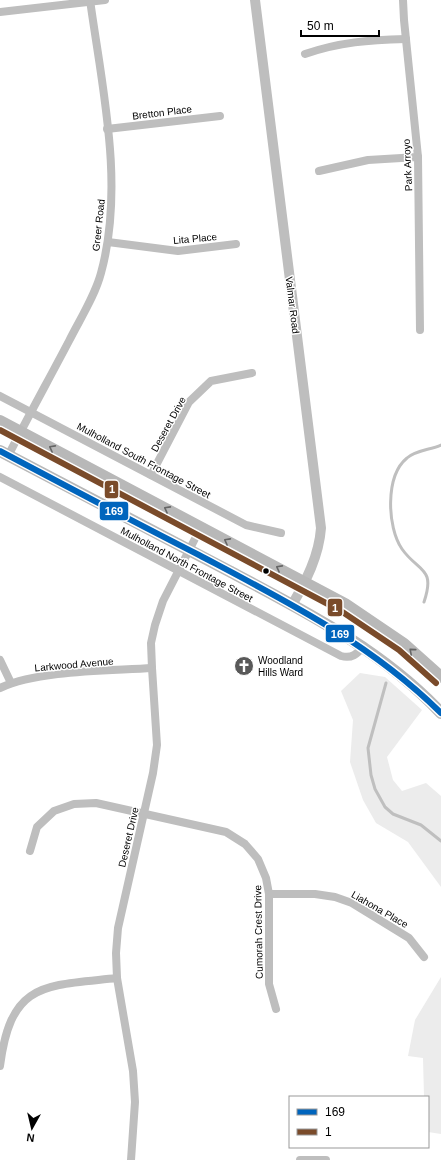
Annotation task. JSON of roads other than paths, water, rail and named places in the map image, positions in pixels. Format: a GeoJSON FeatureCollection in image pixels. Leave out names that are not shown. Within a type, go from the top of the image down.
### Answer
{"type":"FeatureCollection","features":[{"type":"Feature","properties":{"kind":"main road"},"geometry":{"type":"LineString","coordinates":[[0,421],[345,604],[386,630],[441,677]]}},
{"type":"Feature","properties":{"kind":"main road"},"geometry":{"type":"LineString","coordinates":[[4,453],[292,605],[364,646],[404,677],[441,713]]}},
{"type":"Feature","properties":{"kind":"street"},"geometry":{"type":"LineString","coordinates":[[0,12],[105,0]]}},
{"type":"Feature","properties":{"kind":"street","name":"Valmar Road"},"geometry":{"type":"LineString","coordinates":[[255,0],[321,520],[321,537],[318,548],[305,583],[292,605]]}},
{"type":"Feature","properties":{"kind":"street","name":"Park Arroyo"},"geometry":{"type":"LineString","coordinates":[[403,0],[418,157],[420,330]]}},
{"type":"Feature","properties":{"kind":"street","name":"Greer Road"},"geometry":{"type":"LineString","coordinates":[[4,453],[21,431],[88,302],[101,274],[108,242],[112,186],[107,129],[90,1]]}},
{"type":"Feature","properties":{"kind":"street"},"geometry":{"type":"LineString","coordinates":[[305,54],[330,46],[364,41],[406,39]]}},
{"type":"Feature","properties":{"kind":"street","name":"Bretton Place"},"geometry":{"type":"LineString","coordinates":[[107,129],[220,116]]}},
{"type":"Feature","properties":{"kind":"street"},"geometry":{"type":"LineString","coordinates":[[319,172],[368,160],[418,157]]}},
{"type":"Feature","properties":{"kind":"street","name":"Lita Place"},"geometry":{"type":"LineString","coordinates":[[108,242],[178,251],[236,244]]}},
{"type":"Feature","properties":{"kind":"street","name":"Deseret Drive"},"geometry":{"type":"LineString","coordinates":[[151,475],[189,402],[211,381],[252,373]]}},
{"type":"Feature","properties":{"kind":"street","name":"Mulholland South Frontage Street"},"geometry":{"type":"LineString","coordinates":[[0,396],[246,525],[281,533]]}},
{"type":"Feature","properties":{"kind":"street","name":"Mulholland North Frontage Street"},"geometry":{"type":"LineString","coordinates":[[0,477],[341,656],[354,656],[364,646]]}},
{"type":"Feature","properties":{"kind":"street","name":"Deseret Drive"},"geometry":{"type":"LineString","coordinates":[[131,1160],[135,1102],[133,1079],[117,978],[116,954],[118,928],[153,772],[157,745],[152,668],[152,642],[155,625],[163,601],[201,527]]}},
{"type":"Feature","properties":{"kind":"street"},"geometry":{"type":"LineString","coordinates":[[0,660],[11,683]]}},
{"type":"Feature","properties":{"kind":"street","name":"Larkwood Avenue"},"geometry":{"type":"LineString","coordinates":[[0,688],[11,683],[42,676],[152,668]]}},
{"type":"Feature","properties":{"kind":"street","name":"Cumorah Crest Drive"},"geometry":{"type":"LineString","coordinates":[[30,851],[37,827],[54,811],[74,804],[96,803],[226,832],[245,844],[258,859],[266,878],[269,894],[269,984],[276,1009]]}},
{"type":"Feature","properties":{"kind":"street","name":"Liahona Place"},"geometry":{"type":"LineString","coordinates":[[269,894],[315,894],[335,897],[352,903],[409,938],[424,957]]}},
{"type":"Feature","properties":{"kind":"street"},"geometry":{"type":"LineString","coordinates":[[0,1066],[8,1024],[19,1006],[36,992],[54,985],[117,978]]}},
{"type":"Feature","properties":{"kind":"street"},"geometry":{"type":"LineString","coordinates":[[300,1160],[326,1160]]}},
{"type":"Feature","properties":{"kind":"waterway"},"geometry":{"type":"LineString","coordinates":[[424,602],[427,591],[427,576],[402,549],[397,540],[391,515],[392,489],[400,466],[407,458],[415,453],[441,445]]}},
{"type":"Feature","properties":{"kind":"waterway"},"geometry":{"type":"LineString","coordinates":[[386,683],[368,748],[371,775],[375,789],[385,807],[393,814],[421,825],[441,841]]}},
{"type":"Feature","properties":{"kind":"place","name":"Woodland Hills Ward"},"geometry":{"type":"Point","coordinates":[244,666]}}]}
